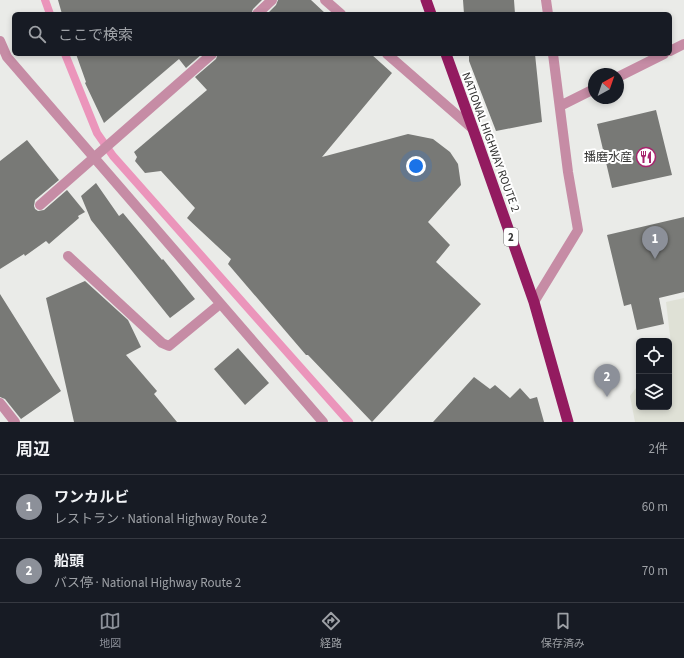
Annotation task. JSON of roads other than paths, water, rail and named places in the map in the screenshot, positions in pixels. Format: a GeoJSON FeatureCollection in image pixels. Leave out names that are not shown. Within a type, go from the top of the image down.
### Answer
{"type":"FeatureCollection","features":[{"type":"Feature","properties":{"kind":"highway"},"geometry":{"type":"LineString","coordinates":[[426,0],[430,12]]}},
{"type":"Feature","properties":{"kind":"highway","name":"NATIONAL HIGHWAY ROUTE 2"},"geometry":{"type":"LineString","coordinates":[[447,56],[534,302],[568,422]]}},
{"type":"Feature","properties":{"kind":"street"},"geometry":{"type":"LineString","coordinates":[[259,12],[272,0]]}},
{"type":"Feature","properties":{"kind":"street"},"geometry":{"type":"LineString","coordinates":[[325,0],[340,12]]}},
{"type":"Feature","properties":{"kind":"street"},"geometry":{"type":"LineString","coordinates":[[546,0],[548,12]]}},
{"type":"Feature","properties":{"kind":"street"},"geometry":{"type":"LineString","coordinates":[[0,41],[7,57],[96,156],[220,304],[323,422]]}},
{"type":"Feature","properties":{"kind":"street"},"geometry":{"type":"LineString","coordinates":[[672,50],[684,44]]}},
{"type":"Feature","properties":{"kind":"street"},"geometry":{"type":"LineString","coordinates":[[40,205],[210,56]]}},
{"type":"Feature","properties":{"kind":"street"},"geometry":{"type":"LineString","coordinates":[[389,56],[473,129]]}},
{"type":"Feature","properties":{"kind":"street"},"geometry":{"type":"LineString","coordinates":[[534,302],[578,230],[568,172],[553,56]]}},
{"type":"Feature","properties":{"kind":"street"},"geometry":{"type":"LineString","coordinates":[[624,74],[660,56]]}},
{"type":"Feature","properties":{"kind":"street"},"geometry":{"type":"LineString","coordinates":[[560,106],[588,92]]}},
{"type":"Feature","properties":{"kind":"street"},"geometry":{"type":"LineString","coordinates":[[68,256],[162,343],[169,346],[220,304]]}},
{"type":"Feature","properties":{"kind":"street"},"geometry":{"type":"LineString","coordinates":[[0,403],[15,422]]}},
{"type":"Feature","properties":{"kind":"waterway"},"geometry":{"type":"LineString","coordinates":[[45,0],[49,12]]}},
{"type":"Feature","properties":{"kind":"waterway"},"geometry":{"type":"LineString","coordinates":[[66,56],[97,133],[113,156],[349,422]]}},
{"type":"Feature","properties":{"kind":"place","name":"播磨水産"},"geometry":{"type":"Point","coordinates":[646,157]}},
{"type":"Feature","properties":{"kind":"place","name":"ワンカルビ"},"geometry":{"type":"Point","coordinates":[655,259]}},
{"type":"Feature","properties":{"kind":"place","name":"船頭"},"geometry":{"type":"Point","coordinates":[607,397]}}]}
